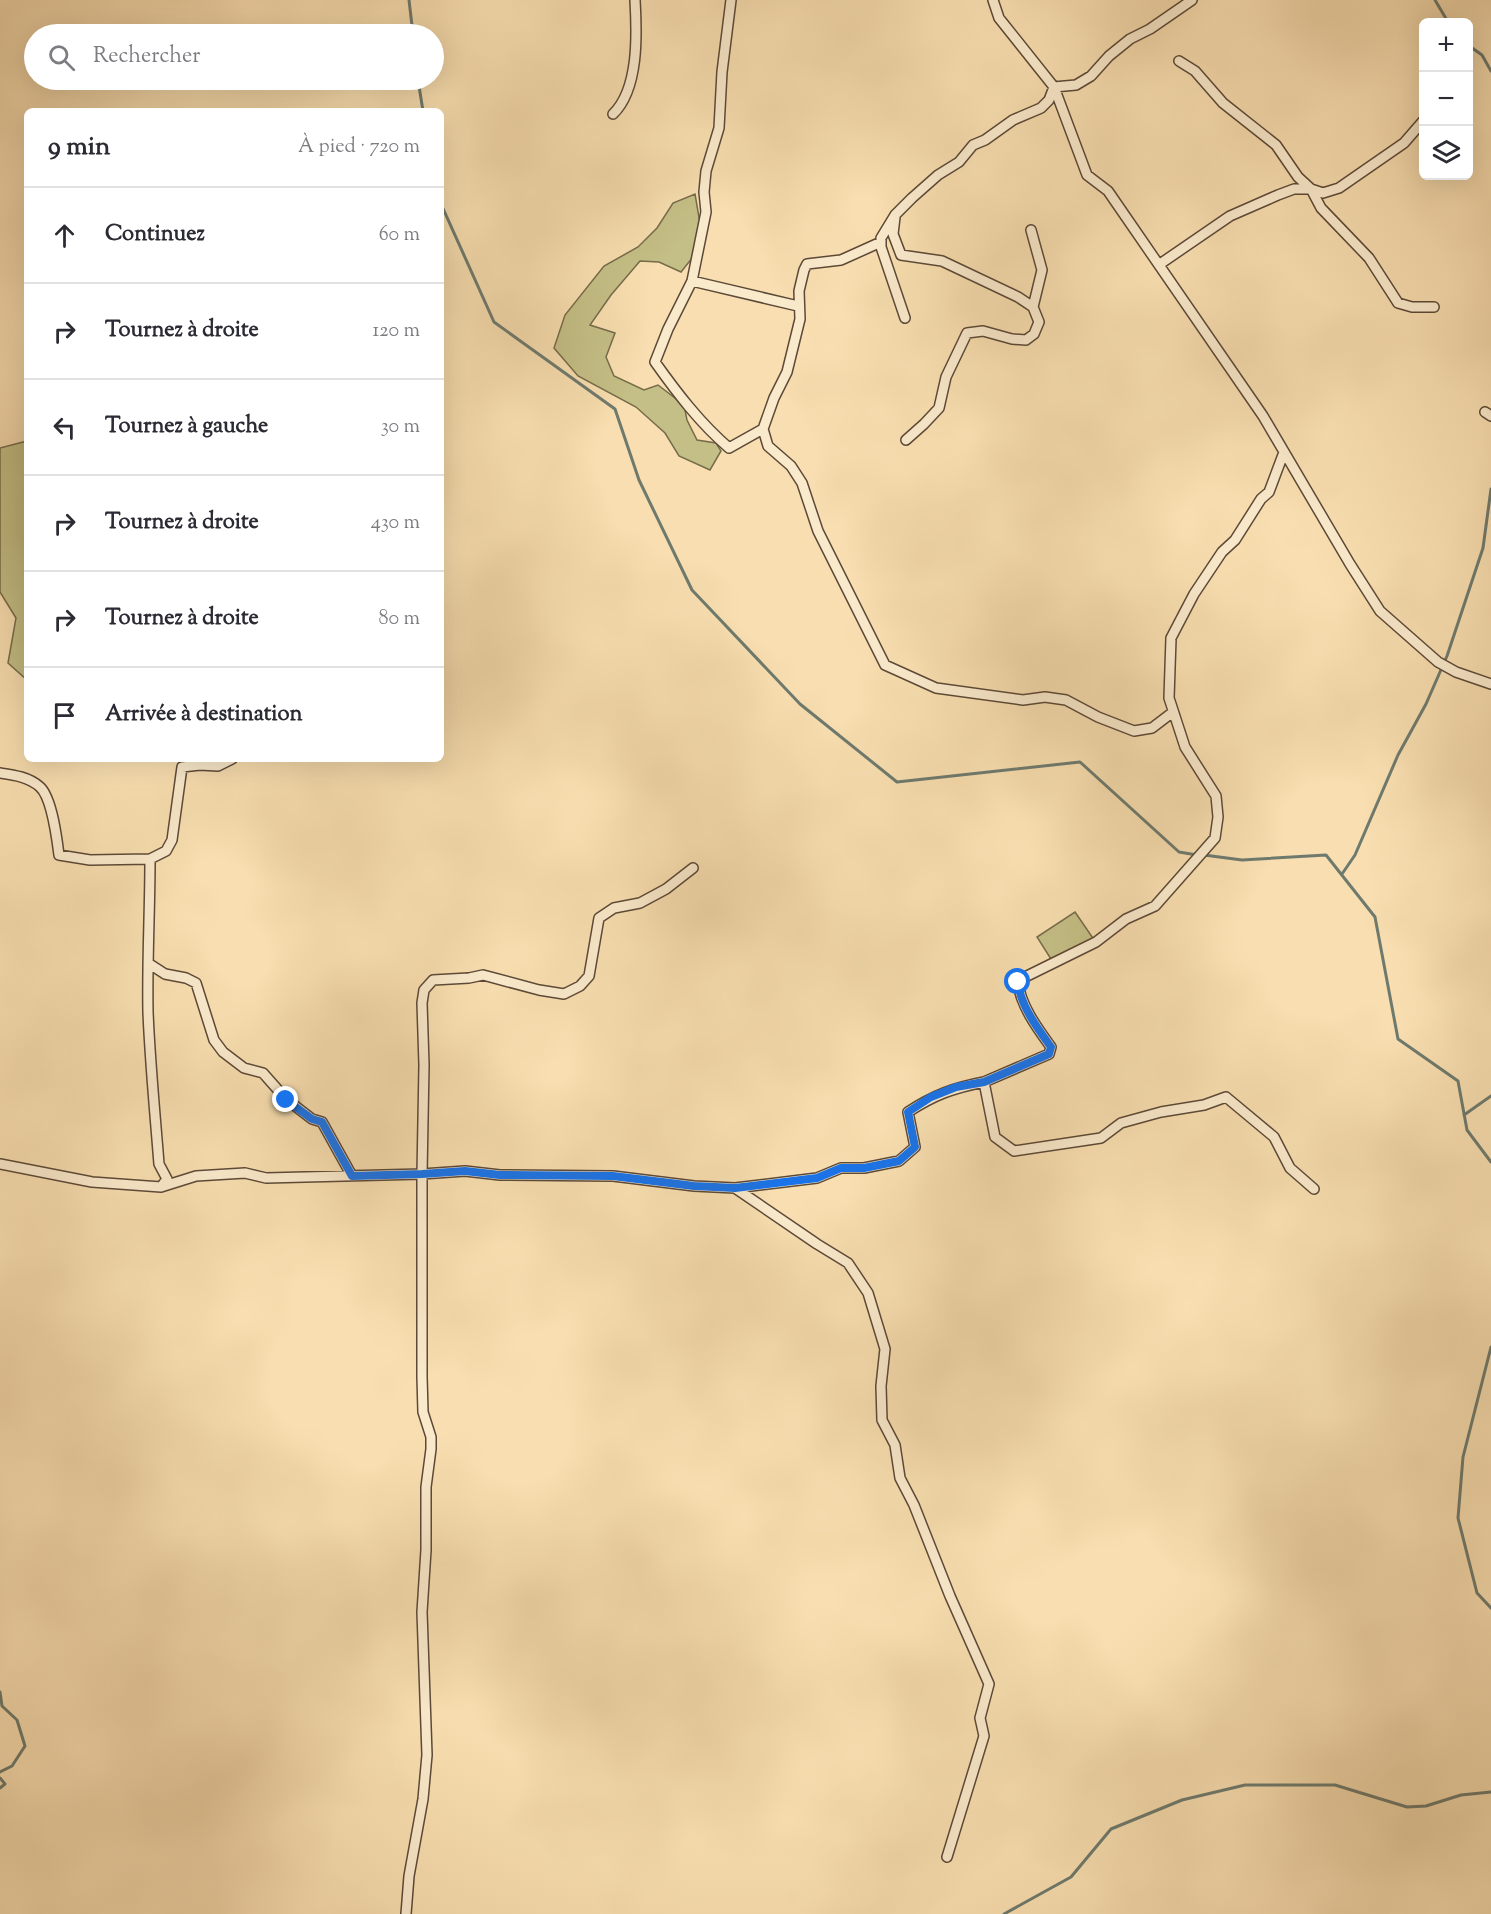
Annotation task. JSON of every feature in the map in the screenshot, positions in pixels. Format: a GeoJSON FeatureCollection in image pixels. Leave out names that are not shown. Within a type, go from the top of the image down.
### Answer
{"type":"FeatureCollection","features":[{"type":"Feature","properties":{"kind":"street"},"geometry":{"type":"LineString","coordinates":[[613,114],[620,107],[631,77],[637,32],[635,0]]}},
{"type":"Feature","properties":{"kind":"street"},"geometry":{"type":"LineString","coordinates":[[731,0],[722,72],[719,128],[706,171],[704,192],[706,212],[692,281],[668,329],[655,362],[677,393],[729,448],[764,429]]}},
{"type":"Feature","properties":{"kind":"street"},"geometry":{"type":"LineString","coordinates":[[993,0],[999,18],[1054,87],[1087,175],[1108,191],[1263,416],[1350,564],[1380,610],[1438,662],[1450,669],[1491,684]]}},
{"type":"Feature","properties":{"kind":"street"},"geometry":{"type":"LineString","coordinates":[[1054,87],[1076,85],[1091,76],[1109,56],[1131,39],[1150,29],[1192,0]]}},
{"type":"Feature","properties":{"kind":"street"},"geometry":{"type":"LineString","coordinates":[[1179,61],[1195,71],[1223,103],[1276,145],[1298,177],[1311,189],[1321,208],[1369,258],[1398,303],[1412,308],[1434,307]]}},
{"type":"Feature","properties":{"kind":"street"},"geometry":{"type":"LineString","coordinates":[[905,318],[881,242],[881,238],[895,215],[938,175],[959,162],[973,145],[985,140],[1013,120],[1041,108],[1049,100],[1054,87]]}},
{"type":"Feature","properties":{"kind":"street"},"geometry":{"type":"LineString","coordinates":[[1160,264],[1230,216],[1294,189],[1311,189],[1323,193],[1338,188],[1404,143],[1419,126]]}},
{"type":"Feature","properties":{"kind":"street"},"geometry":{"type":"LineString","coordinates":[[895,215],[893,234],[901,255],[942,261],[1018,297],[1033,307],[1039,322],[1034,334],[1026,340],[1012,339],[983,331],[967,333],[946,377],[939,408],[906,440]]}},
{"type":"Feature","properties":{"kind":"street"},"geometry":{"type":"LineString","coordinates":[[1031,231],[1042,270],[1033,307]]}},
{"type":"Feature","properties":{"kind":"street"},"geometry":{"type":"LineString","coordinates":[[881,242],[842,261],[807,264],[798,306],[800,319],[787,372],[774,398],[764,429],[768,446],[791,466],[802,483],[818,531],[885,665],[936,688],[1023,699],[1045,697],[1066,700],[1098,717],[1134,731],[1152,728],[1173,712]]}},
{"type":"Feature","properties":{"kind":"street"},"geometry":{"type":"LineString","coordinates":[[692,281],[798,306]]}},
{"type":"Feature","properties":{"kind":"street"},"geometry":{"type":"LineString","coordinates":[[0,1164],[92,1182],[161,1187],[196,1176],[245,1173],[266,1178],[465,1171],[500,1175],[613,1176],[694,1186],[735,1188],[817,1178],[841,1168],[864,1168],[899,1161],[915,1147],[908,1112],[956,1087],[984,1082],[1049,1054],[1051,1047],[1035,1023],[1019,990],[1018,982],[1096,942],[1126,919],[1155,906],[1215,838],[1218,817],[1215,796],[1185,747],[1169,698],[1172,638],[1194,594],[1222,552],[1235,540],[1261,499],[1269,492],[1284,452]]}},
{"type":"Feature","properties":{"kind":"street"},"geometry":{"type":"LineString","coordinates":[[0,773],[18,775],[41,788],[55,821],[59,855],[90,860],[150,859],[166,851],[172,840],[182,767],[218,766],[226,762]]}},
{"type":"Feature","properties":{"kind":"street"},"geometry":{"type":"LineString","coordinates":[[150,859],[148,1013],[159,1164],[167,1179],[161,1187]]}},
{"type":"Feature","properties":{"kind":"street"},"geometry":{"type":"LineString","coordinates":[[406,1914],[409,1876],[423,1799],[427,1755],[422,1612],[426,1550],[426,1487],[431,1437],[423,1412],[424,1065],[422,1003],[424,990],[433,980],[483,975],[539,990],[564,994],[580,987],[589,976],[599,918],[614,908],[640,903],[666,889],[693,868]]}},
{"type":"Feature","properties":{"kind":"street"},"geometry":{"type":"LineString","coordinates":[[148,963],[165,974],[186,978],[196,983],[214,1040],[224,1052],[244,1068],[263,1073],[286,1100],[312,1119],[322,1122],[352,1176]]}},
{"type":"Feature","properties":{"kind":"street"},"geometry":{"type":"LineString","coordinates":[[984,1082],[995,1137],[1014,1151],[1101,1138],[1121,1123],[1161,1112],[1204,1105],[1226,1097],[1274,1137],[1290,1168],[1314,1189]]}},
{"type":"Feature","properties":{"kind":"street"},"geometry":{"type":"LineString","coordinates":[[735,1188],[848,1263],[868,1293],[885,1350],[881,1386],[882,1420],[895,1445],[900,1478],[914,1505],[950,1596],[989,1684],[980,1718],[984,1736],[947,1857]]}},
{"type":"Feature","properties":{"kind":"shaded area"},"geometry":{"type":"Polygon","coordinates":[[[695,194],[700,223],[693,257],[681,272],[659,262],[640,261],[611,295],[590,325],[615,333],[606,357],[614,376],[644,390],[658,385],[684,405],[687,420],[697,440],[716,443],[721,451],[710,470],[679,456],[665,433],[636,407],[578,376],[554,348],[565,315],[604,266],[638,247],[657,228],[673,203],[695,194]]]}},
{"type":"Feature","properties":{"kind":"shaded area"},"geometry":{"type":"Polygon","coordinates":[[[24,442],[24,677],[8,663],[16,618],[0,592],[0,448],[24,442]]]}},
{"type":"Feature","properties":{"kind":"shaded area"},"geometry":{"type":"Polygon","coordinates":[[[1075,912],[1097,944],[1056,967],[1037,937],[1075,912]]]}},
{"type":"Feature","properties":{"kind":"waterway"},"geometry":{"type":"LineString","coordinates":[[409,0],[412,24]]}},
{"type":"Feature","properties":{"kind":"waterway"},"geometry":{"type":"LineString","coordinates":[[1435,0],[1446,18]]}},
{"type":"Feature","properties":{"kind":"waterway"},"geometry":{"type":"LineString","coordinates":[[1473,49],[1482,55],[1491,71]]}},
{"type":"Feature","properties":{"kind":"waterway"},"geometry":{"type":"LineString","coordinates":[[420,90],[423,108]]}},
{"type":"Feature","properties":{"kind":"waterway"},"geometry":{"type":"LineString","coordinates":[[444,211],[494,322],[615,409],[639,480],[692,590],[800,704],[897,782],[1080,762],[1179,852],[1197,855]]}},
{"type":"Feature","properties":{"kind":"waterway"},"geometry":{"type":"LineString","coordinates":[[1342,874],[1355,855],[1398,755],[1426,704],[1447,656],[1483,548],[1491,489]]}},
{"type":"Feature","properties":{"kind":"waterway"},"geometry":{"type":"LineString","coordinates":[[1204,855],[1242,860],[1326,855],[1375,917],[1398,1039],[1458,1081],[1467,1130],[1491,1162]]}},
{"type":"Feature","properties":{"kind":"waterway"},"geometry":{"type":"LineString","coordinates":[[1464,1115],[1491,1096]]}},
{"type":"Feature","properties":{"kind":"waterway"},"geometry":{"type":"LineString","coordinates":[[1491,1347],[1463,1457],[1458,1518],[1477,1593],[1491,1608]]}},
{"type":"Feature","properties":{"kind":"waterway"},"geometry":{"type":"LineString","coordinates":[[0,1692],[2,1706],[17,1720],[25,1746],[12,1766],[0,1772]]}},
{"type":"Feature","properties":{"kind":"waterway"},"geometry":{"type":"LineString","coordinates":[[0,1778],[5,1784],[0,1788]]}},
{"type":"Feature","properties":{"kind":"waterway"},"geometry":{"type":"LineString","coordinates":[[1004,1914],[1071,1877],[1111,1829],[1182,1800],[1245,1785],[1335,1785],[1407,1807],[1426,1806],[1461,1795],[1491,1792]]}},
{"type":"Feature","properties":{"kind":"route"},"geometry":{"type":"LineString","coordinates":[[286,1100],[312,1119],[322,1122],[352,1176],[465,1171],[500,1175],[613,1176],[694,1186],[735,1188],[817,1178],[841,1168],[864,1168],[899,1161],[915,1147],[908,1112],[931,1097],[956,1087],[984,1082],[1049,1054],[1051,1047],[1035,1023],[1019,990],[1018,982]]}}]}
